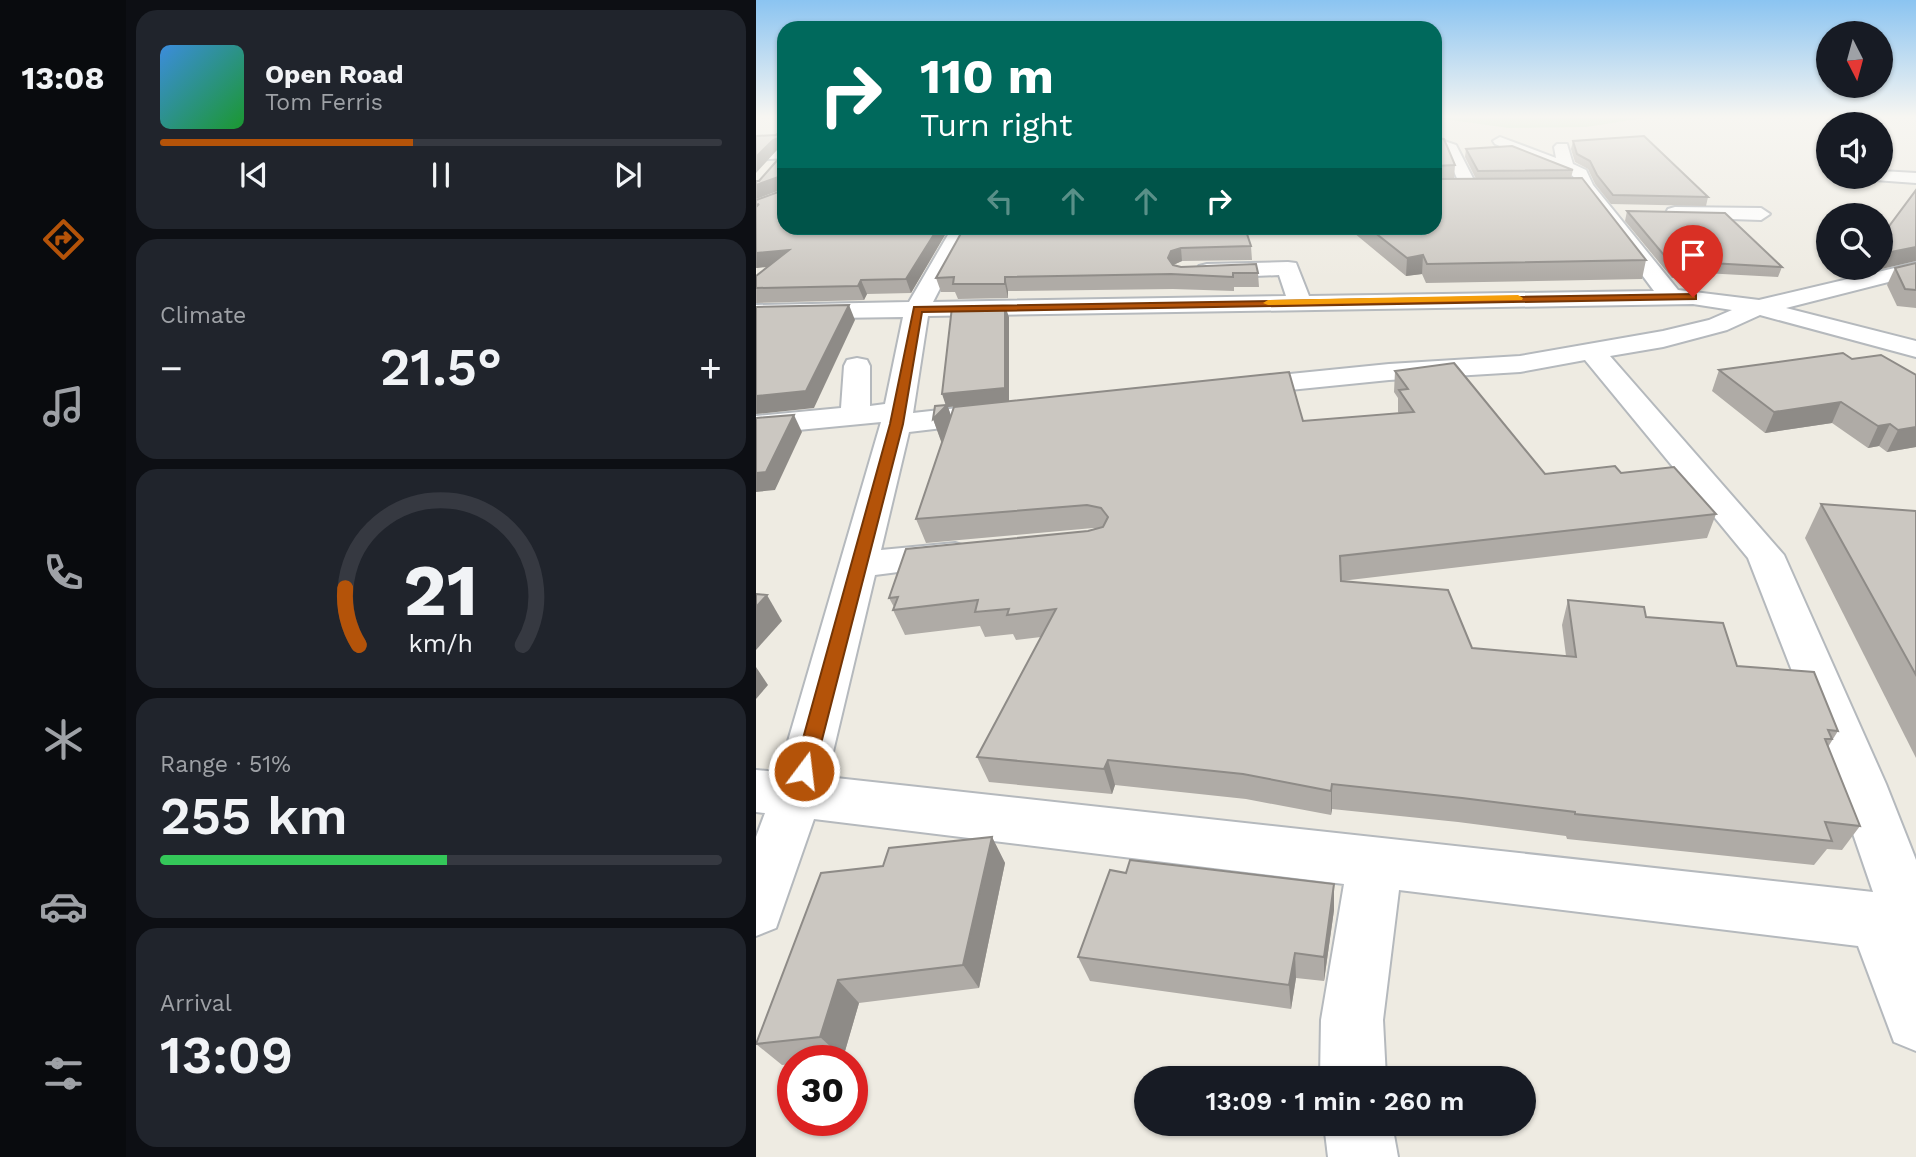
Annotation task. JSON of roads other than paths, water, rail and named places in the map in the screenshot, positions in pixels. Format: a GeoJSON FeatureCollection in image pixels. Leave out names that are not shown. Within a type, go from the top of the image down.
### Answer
{"type":"FeatureCollection","features":[{"type":"Feature","properties":{"kind":"street"},"geometry":{"type":"LineString","coordinates":[[1446,188],[1475,188],[1464,170]]}},
{"type":"Feature","properties":{"kind":"street"},"geometry":{"type":"LineString","coordinates":[[1555,170],[1574,180],[1682,297]]}},
{"type":"Feature","properties":{"kind":"street"},"geometry":{"type":"LineString","coordinates":[[1570,170],[1574,180]]}},
{"type":"Feature","properties":{"kind":"street"},"geometry":{"type":"LineString","coordinates":[[1893,177],[1916,178]]}},
{"type":"Feature","properties":{"kind":"street"},"geometry":{"type":"LineString","coordinates":[[1605,212],[1631,212]]}},
{"type":"Feature","properties":{"kind":"street"},"geometry":{"type":"LineString","coordinates":[[1657,213],[1760,214]]}},
{"type":"Feature","properties":{"kind":"street"},"geometry":{"type":"LineString","coordinates":[[756,908],[776,794],[859,564],[897,418],[917,309],[957,235]]}},
{"type":"Feature","properties":{"kind":"street"},"geometry":{"type":"LineString","coordinates":[[1183,271],[1288,268],[1300,302]]}},
{"type":"Feature","properties":{"kind":"street"},"geometry":{"type":"LineString","coordinates":[[1215,389],[1389,372],[1520,364],[1663,339],[1718,325],[1759,307],[1916,269]]}},
{"type":"Feature","properties":{"kind":"street"},"geometry":{"type":"LineString","coordinates":[[756,313],[1682,297],[1759,307],[1916,349]]}},
{"type":"Feature","properties":{"kind":"street"},"geometry":{"type":"LineString","coordinates":[[1591,351],[1765,555],[1861,784],[1902,923],[1916,1020]]}},
{"type":"Feature","properties":{"kind":"street"},"geometry":{"type":"LineString","coordinates":[[855,416],[857,366]]}},
{"type":"Feature","properties":{"kind":"street"},"geometry":{"type":"LineString","coordinates":[[756,425],[855,416],[897,418],[1007,412]]}},
{"type":"Feature","properties":{"kind":"street"},"geometry":{"type":"LineString","coordinates":[[859,564],[983,552]]}},
{"type":"Feature","properties":{"kind":"street"},"geometry":{"type":"LineString","coordinates":[[776,794],[1902,923]]}},
{"type":"Feature","properties":{"kind":"street"},"geometry":{"type":"LineString","coordinates":[[1353,1066],[1352,1020],[1375,863]]}},
{"type":"Feature","properties":{"kind":"street"},"geometry":{"type":"LineString","coordinates":[[1360,1136],[1363,1157]]}}]}
